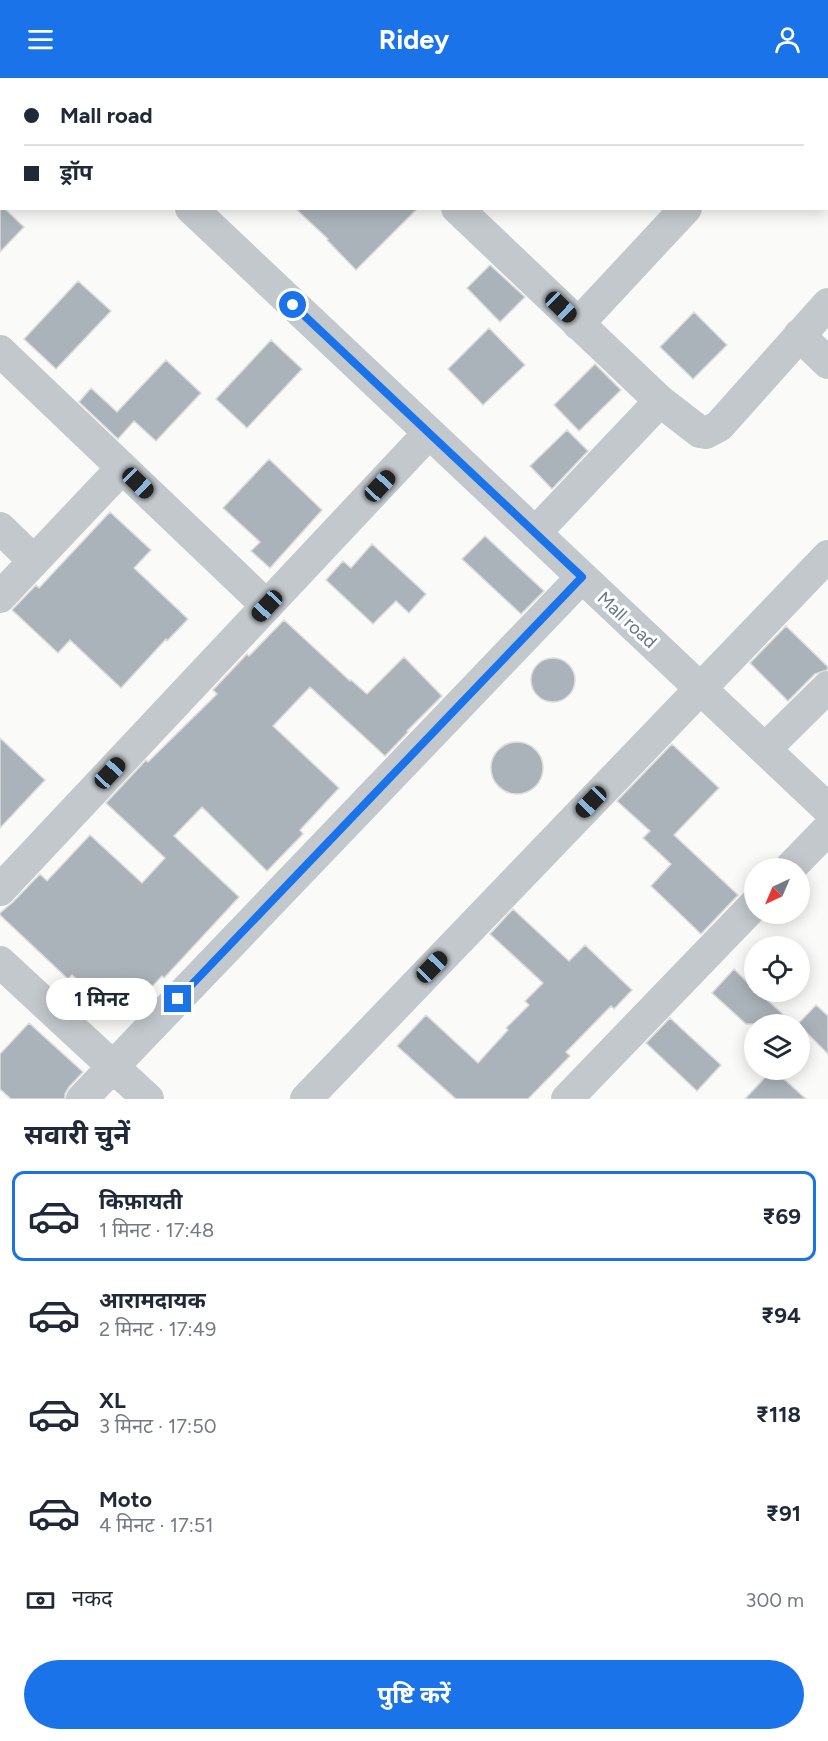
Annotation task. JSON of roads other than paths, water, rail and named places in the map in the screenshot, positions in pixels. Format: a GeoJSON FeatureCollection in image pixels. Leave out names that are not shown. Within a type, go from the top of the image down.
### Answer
{"type":"FeatureCollection","features":[{"type":"Feature","properties":{"kind":"street","name":"Mall road"},"geometry":{"type":"LineString","coordinates":[[193,210],[828,809]]}},
{"type":"Feature","properties":{"kind":"street"},"geometry":{"type":"LineString","coordinates":[[459,210],[660,401],[700,432],[706,433],[718,426],[828,304]]}},
{"type":"Feature","properties":{"kind":"street"},"geometry":{"type":"LineString","coordinates":[[578,324],[684,210]]}},
{"type":"Feature","properties":{"kind":"street"},"geometry":{"type":"LineString","coordinates":[[799,335],[828,363]]}},
{"type":"Feature","properties":{"kind":"street"},"geometry":{"type":"LineString","coordinates":[[0,351],[267,606]]}},
{"type":"Feature","properties":{"kind":"street"},"geometry":{"type":"LineString","coordinates":[[535,532],[660,401]]}},
{"type":"Feature","properties":{"kind":"street"},"geometry":{"type":"LineString","coordinates":[[0,890],[429,433]]}},
{"type":"Feature","properties":{"kind":"street"},"geometry":{"type":"LineString","coordinates":[[0,597],[122,468]]}},
{"type":"Feature","properties":{"kind":"street"},"geometry":{"type":"LineString","coordinates":[[0,528],[34,561]]}},
{"type":"Feature","properties":{"kind":"street"},"geometry":{"type":"LineString","coordinates":[[306,1099],[828,556]]}},
{"type":"Feature","properties":{"kind":"street"},"geometry":{"type":"LineString","coordinates":[[82,1099],[582,577]]}},
{"type":"Feature","properties":{"kind":"street"},"geometry":{"type":"LineString","coordinates":[[765,749],[828,687]]}},
{"type":"Feature","properties":{"kind":"street"},"geometry":{"type":"LineString","coordinates":[[799,858],[828,829]]}},
{"type":"Feature","properties":{"kind":"street"},"geometry":{"type":"LineString","coordinates":[[567,1099],[744,915]]}},
{"type":"Feature","properties":{"kind":"street"},"geometry":{"type":"LineString","coordinates":[[0,962],[148,1099]]}}]}
